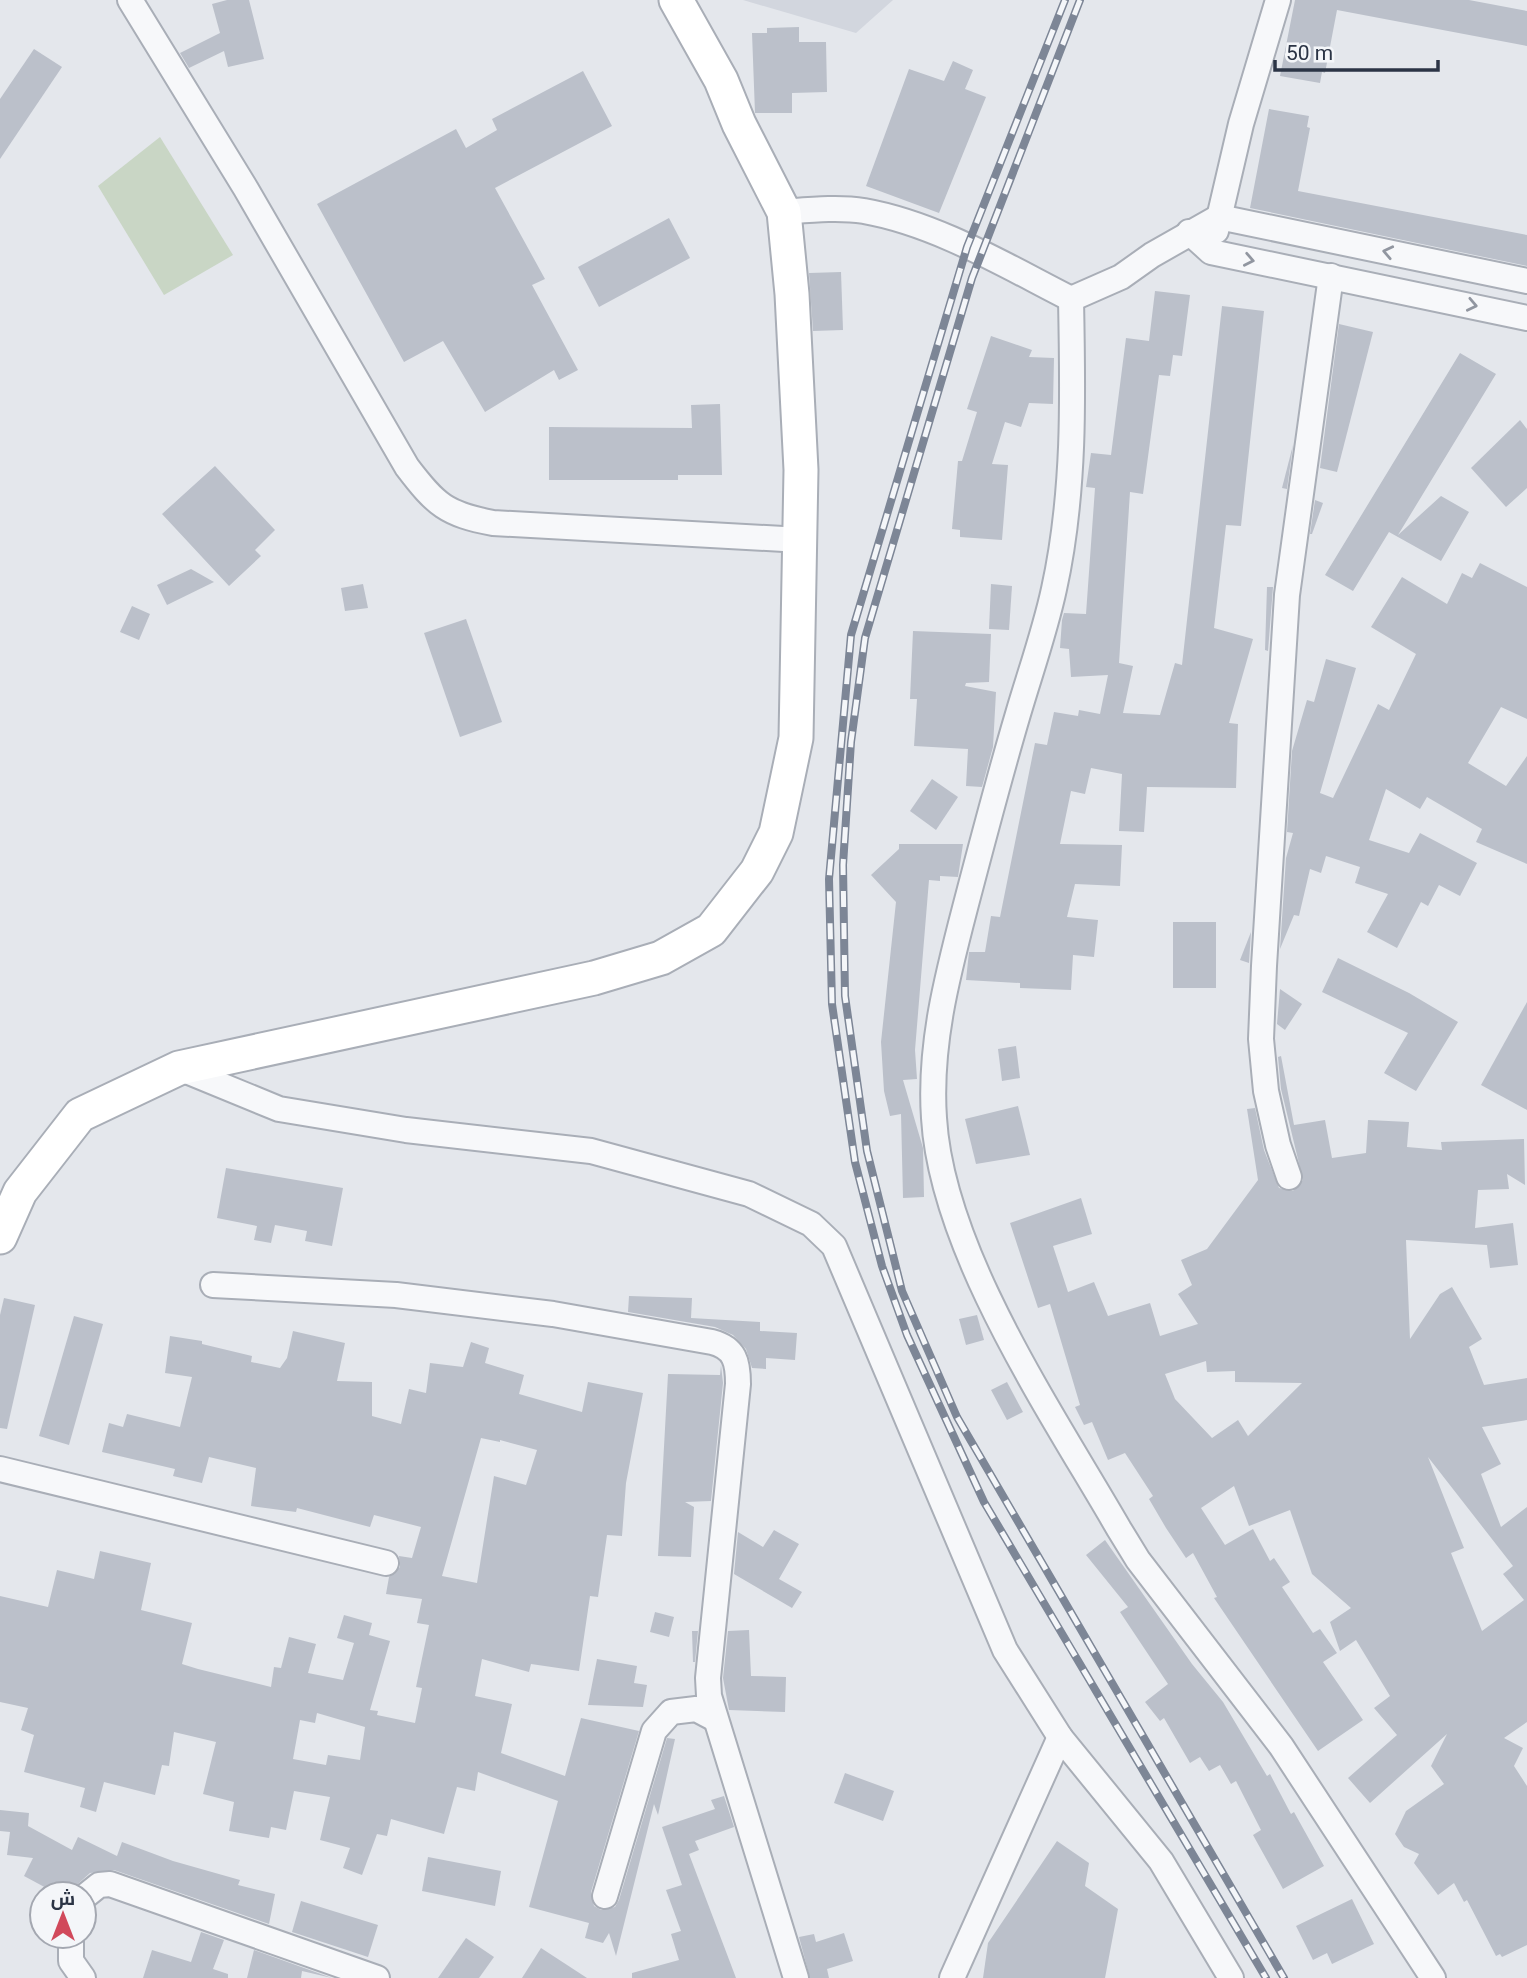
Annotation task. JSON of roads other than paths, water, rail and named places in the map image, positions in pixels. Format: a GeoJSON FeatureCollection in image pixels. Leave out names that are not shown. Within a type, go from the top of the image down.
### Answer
{"type":"FeatureCollection","features":[{"type":"Feature","properties":{"kind":"main road"},"geometry":{"type":"LineString","coordinates":[[0,1237],[20,1192],[80,1115],[179,1068],[594,978],[661,958],[711,930],[757,871],[776,833],[796,738],[801,470],[792,294],[784,212],[738,124],[721,80],[676,0]]}},
{"type":"Feature","properties":{"kind":"street"},"geometry":{"type":"LineString","coordinates":[[130,0],[246,189],[407,467],[430,498],[459,516],[494,523],[801,541]]}},
{"type":"Feature","properties":{"kind":"street"},"geometry":{"type":"LineString","coordinates":[[1211,252],[1278,0]]}},
{"type":"Feature","properties":{"kind":"street"},"geometry":{"type":"LineString","coordinates":[[784,212],[861,210],[881,215],[981,253],[1071,299]]}},
{"type":"Feature","properties":{"kind":"street"},"geometry":{"type":"LineString","coordinates":[[1071,299],[1121,277],[1189,232],[1219,217],[1527,281]]}},
{"type":"Feature","properties":{"kind":"street"},"geometry":{"type":"LineString","coordinates":[[1189,232],[1211,252],[1527,318]]}},
{"type":"Feature","properties":{"kind":"street"},"geometry":{"type":"LineString","coordinates":[[1289,1177],[1278,1145],[1266,1091],[1261,1039],[1264,966],[1287,595],[1331,276]]}},
{"type":"Feature","properties":{"kind":"street"},"geometry":{"type":"LineString","coordinates":[[1071,299],[1073,424],[1066,510],[1054,590],[998,781],[947,976],[936,1041],[934,1119],[949,1198],[1002,1326],[1138,1560],[1281,1745],[1433,1978]]}},
{"type":"Feature","properties":{"kind":"street"},"geometry":{"type":"LineString","coordinates":[[179,1068],[279,1109],[406,1130],[591,1151],[749,1194],[811,1224],[834,1246],[1004,1650],[1060,1737],[1161,1861],[1231,1978]]}},
{"type":"Feature","properties":{"kind":"street"},"geometry":{"type":"LineString","coordinates":[[214,1285],[396,1295],[540,1312],[712,1342],[730,1350],[738,1366],[738,1384],[708,1678],[715,1719],[796,1978]]}},
{"type":"Feature","properties":{"kind":"street"},"geometry":{"type":"LineString","coordinates":[[0,1469],[386,1563]]}},
{"type":"Feature","properties":{"kind":"street"},"geometry":{"type":"LineString","coordinates":[[605,1896],[654,1731],[671,1712],[696,1709],[715,1719]]}},
{"type":"Feature","properties":{"kind":"street"},"geometry":{"type":"LineString","coordinates":[[952,1978],[1060,1737]]}},
{"type":"Feature","properties":{"kind":"street"},"geometry":{"type":"LineString","coordinates":[[98,1886],[110,1884],[377,1978]]}},
{"type":"Feature","properties":{"kind":"street"},"geometry":{"type":"LineString","coordinates":[[71,1950],[71,1961],[83,1978]]}},
{"type":"Feature","properties":{"kind":"railway"},"geometry":{"type":"LineString","coordinates":[[1065,0],[967,247],[851,635],[829,879],[832,1004],[855,1162],[882,1266],[907,1335],[984,1502],[1266,1978]]}},
{"type":"Feature","properties":{"kind":"railway"},"geometry":{"type":"LineString","coordinates":[[1080,0],[972,278],[865,638],[851,742],[843,865],[845,996],[867,1151],[902,1291],[957,1417],[1284,1978]]}}]}
